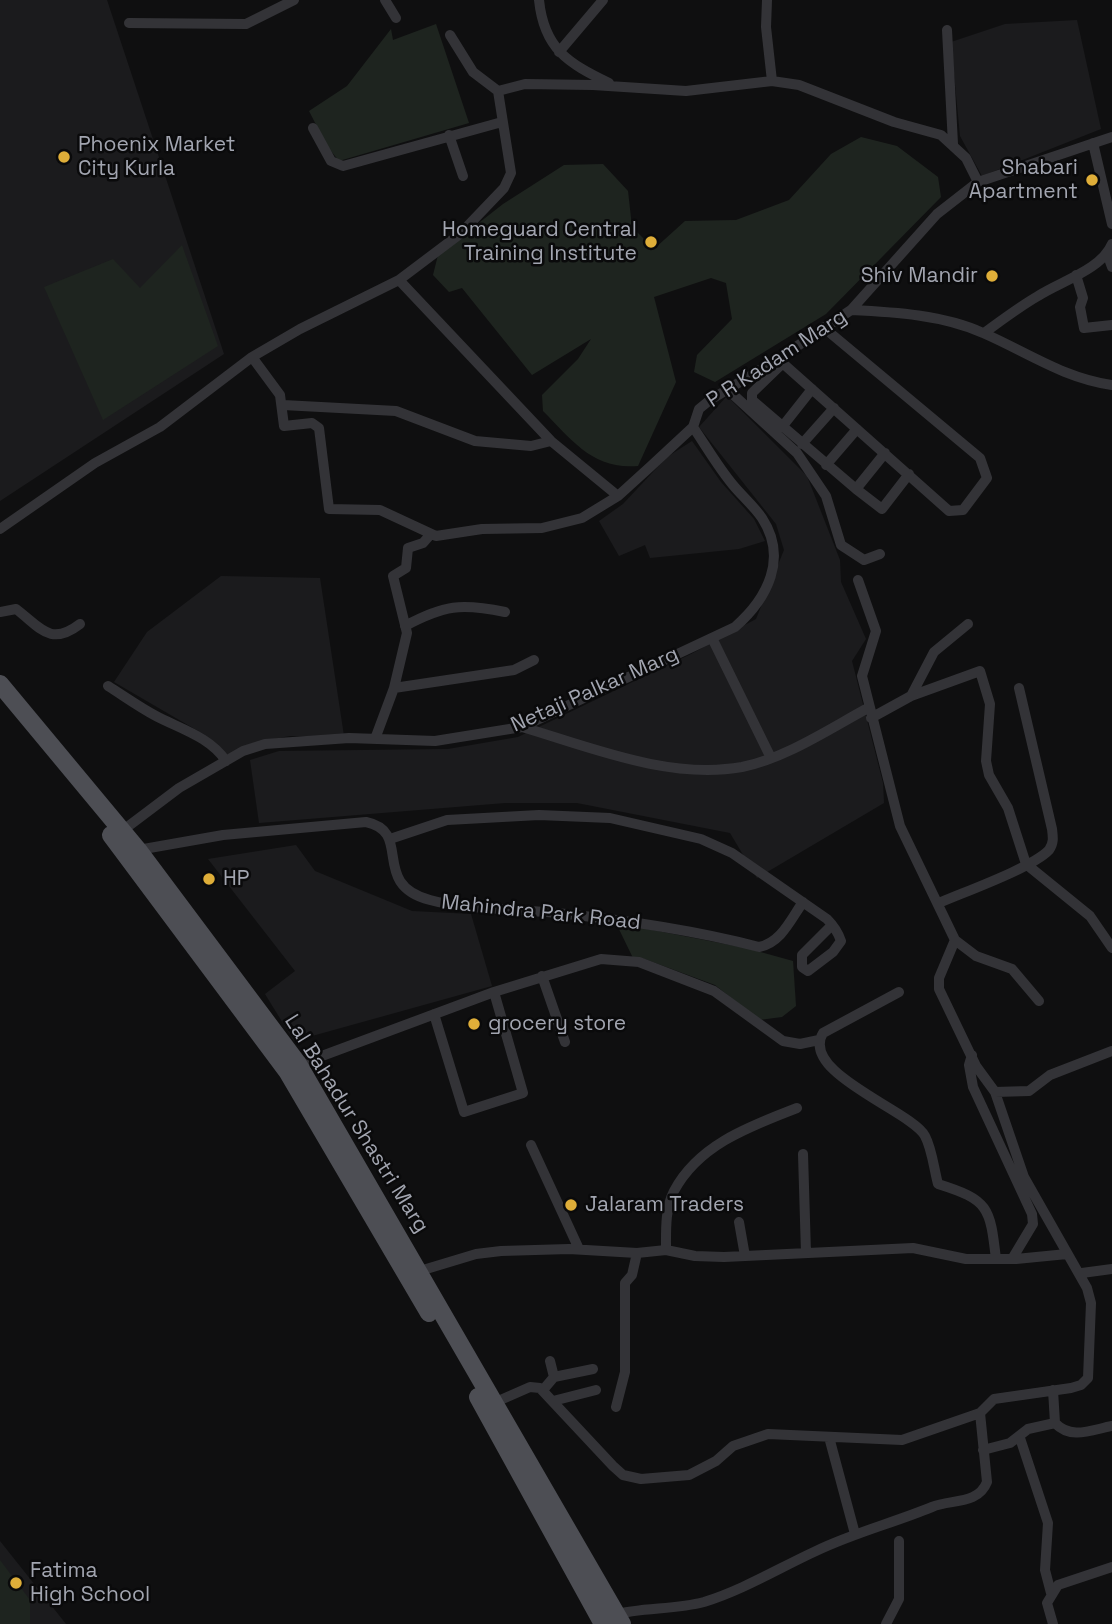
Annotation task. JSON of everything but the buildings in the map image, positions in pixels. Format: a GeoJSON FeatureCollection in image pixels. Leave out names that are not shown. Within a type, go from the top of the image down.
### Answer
{"type":"FeatureCollection","features":[{"type":"Feature","properties":{"kind":"main road","name":"Lal Bahadur Shastri Marg"},"geometry":{"type":"LineString","coordinates":[[0,684],[118,834],[292,1068],[529,1475],[607,1621]]}},
{"type":"Feature","properties":{"kind":"main road","name":"Lal Bahadur Shastri Marg"},"geometry":{"type":"LineString","coordinates":[[0,700],[118,834],[138,850],[206,952]]}},
{"type":"Feature","properties":{"kind":"street"},"geometry":{"type":"LineString","coordinates":[[129,23],[246,24],[294,0]]}},
{"type":"Feature","properties":{"kind":"street"},"geometry":{"type":"LineString","coordinates":[[385,0],[397,18]]}},
{"type":"Feature","properties":{"kind":"street"},"geometry":{"type":"LineString","coordinates":[[539,0],[546,32],[559,52],[575,67],[615,86]]}},
{"type":"Feature","properties":{"kind":"street"},"geometry":{"type":"LineString","coordinates":[[559,52],[603,0]]}},
{"type":"Feature","properties":{"kind":"street"},"geometry":{"type":"LineString","coordinates":[[767,0],[765,27],[772,81]]}},
{"type":"Feature","properties":{"kind":"street"},"geometry":{"type":"LineString","coordinates":[[947,30],[953,144]]}},
{"type":"Feature","properties":{"kind":"street"},"geometry":{"type":"LineString","coordinates":[[0,529],[95,463],[160,428],[252,357],[300,329],[399,280],[460,234],[504,188],[512,173],[498,91],[473,72],[450,36]]}},
{"type":"Feature","properties":{"kind":"street"},"geometry":{"type":"LineString","coordinates":[[498,91],[526,84],[686,91],[772,81],[799,85],[894,122],[941,135],[966,158],[978,182]]}},
{"type":"Feature","properties":{"kind":"street"},"geometry":{"type":"LineString","coordinates":[[313,128],[336,166],[502,122]]}},
{"type":"Feature","properties":{"kind":"street"},"geometry":{"type":"LineString","coordinates":[[449,135],[463,176]]}},
{"type":"Feature","properties":{"kind":"street"},"geometry":{"type":"LineString","coordinates":[[851,310],[937,214],[978,182],[1112,137]]}},
{"type":"Feature","properties":{"kind":"street"},"geometry":{"type":"LineString","coordinates":[[1093,143],[1112,224]]}},
{"type":"Feature","properties":{"kind":"street"},"geometry":{"type":"LineString","coordinates":[[1111,247],[1112,267]]}},
{"type":"Feature","properties":{"kind":"street"},"geometry":{"type":"LineString","coordinates":[[984,333],[1037,296],[1076,275],[1111,247]]}},
{"type":"Feature","properties":{"kind":"street"},"geometry":{"type":"LineString","coordinates":[[1076,275],[1083,298],[1080,307],[1084,328],[1112,325]]}},
{"type":"Feature","properties":{"kind":"street"},"geometry":{"type":"LineString","coordinates":[[399,280],[551,441],[618,496]]}},
{"type":"Feature","properties":{"kind":"street","name":"P R Kadam Marg"},"geometry":{"type":"LineString","coordinates":[[430,535],[482,529],[542,528],[582,518],[618,496],[693,427],[699,409],[727,389],[780,361],[823,327],[851,310],[961,324],[1086,382],[1112,385]]}},
{"type":"Feature","properties":{"kind":"street"},"geometry":{"type":"LineString","coordinates":[[823,327],[980,458],[987,478],[963,510],[949,511],[909,474],[780,361],[751,397],[826,465],[882,509],[909,474]]}},
{"type":"Feature","properties":{"kind":"street"},"geometry":{"type":"LineString","coordinates":[[252,357],[274,384],[283,405],[284,426],[312,423],[318,428],[329,509],[380,510],[430,535],[423,543],[408,548],[406,568],[393,576],[407,633],[394,688],[375,739]]}},
{"type":"Feature","properties":{"kind":"street"},"geometry":{"type":"LineString","coordinates":[[727,389],[797,453],[826,496],[841,545],[864,560],[880,554]]}},
{"type":"Feature","properties":{"kind":"street"},"geometry":{"type":"LineString","coordinates":[[782,427],[812,389]]}},
{"type":"Feature","properties":{"kind":"street"},"geometry":{"type":"LineString","coordinates":[[283,405],[396,411],[475,441],[531,446],[551,441]]}},
{"type":"Feature","properties":{"kind":"street"},"geometry":{"type":"LineString","coordinates":[[802,444],[834,408]]}},
{"type":"Feature","properties":{"kind":"street","name":"Netaji Palkar Marg"},"geometry":{"type":"LineString","coordinates":[[118,834],[178,788],[226,761],[265,744],[349,738],[435,741],[522,727],[735,627],[760,602],[773,568],[776,547],[761,515],[733,485],[693,427]]}},
{"type":"Feature","properties":{"kind":"street"},"geometry":{"type":"LineString","coordinates":[[826,465],[857,429]]}},
{"type":"Feature","properties":{"kind":"street"},"geometry":{"type":"LineString","coordinates":[[856,489],[885,453]]}},
{"type":"Feature","properties":{"kind":"street"},"geometry":{"type":"LineString","coordinates":[[858,580],[877,631],[862,667],[870,713],[900,826],[955,940],[976,956],[1012,969],[1039,1001]]}},
{"type":"Feature","properties":{"kind":"street"},"geometry":{"type":"LineString","coordinates":[[405,626],[437,609],[470,605],[505,612]]}},
{"type":"Feature","properties":{"kind":"street"},"geometry":{"type":"LineString","coordinates":[[0,612],[16,609],[40,631],[51,634],[66,634],[80,624]]}},
{"type":"Feature","properties":{"kind":"street"},"geometry":{"type":"LineString","coordinates":[[911,696],[934,652],[968,624]]}},
{"type":"Feature","properties":{"kind":"street"},"geometry":{"type":"LineString","coordinates":[[712,638],[771,758]]}},
{"type":"Feature","properties":{"kind":"street"},"geometry":{"type":"LineString","coordinates":[[394,688],[514,670],[534,660]]}},
{"type":"Feature","properties":{"kind":"street"},"geometry":{"type":"LineString","coordinates":[[522,727],[663,765],[710,769],[741,767],[771,758],[870,713],[980,671],[990,704],[986,761],[989,775],[1009,808],[1026,864],[1090,916],[1112,948]]}},
{"type":"Feature","properties":{"kind":"street"},"geometry":{"type":"LineString","coordinates":[[108,686],[144,709],[203,738],[217,748],[226,761]]}},
{"type":"Feature","properties":{"kind":"street"},"geometry":{"type":"LineString","coordinates":[[939,904],[1026,864],[1050,848],[1054,839],[1019,688]]}},
{"type":"Feature","properties":{"kind":"street"},"geometry":{"type":"LineString","coordinates":[[138,850],[223,835],[366,822],[378,824],[390,839],[447,820],[539,815],[610,818],[711,844],[732,853],[832,925]]}},
{"type":"Feature","properties":{"kind":"street","name":"Mahindra Park Road"},"geometry":{"type":"LineString","coordinates":[[390,839],[395,877],[402,887],[431,901],[600,917],[759,947],[771,945],[779,937],[803,902]]}},
{"type":"Feature","properties":{"kind":"street"},"geometry":{"type":"LineString","coordinates":[[489,1405],[530,1387],[543,1390],[612,1466],[623,1475],[641,1479],[689,1475],[716,1461],[733,1446],[768,1434],[902,1440],[980,1413],[994,1399],[1081,1385],[1087,1378],[1091,1303],[1082,1273],[1067,1254],[1024,1177],[995,1092],[972,1055],[937,984],[955,940]]}},
{"type":"Feature","properties":{"kind":"street"},"geometry":{"type":"LineString","coordinates":[[292,1068],[494,992],[601,959],[639,962],[715,992],[783,1041],[800,1044],[819,1040],[823,1033],[899,992]]}},
{"type":"Feature","properties":{"kind":"street"},"geometry":{"type":"LineString","coordinates":[[542,976],[565,1042]]}},
{"type":"Feature","properties":{"kind":"street"},"geometry":{"type":"LineString","coordinates":[[434,1014],[464,1112],[523,1093],[494,992]]}},
{"type":"Feature","properties":{"kind":"street"},"geometry":{"type":"LineString","coordinates":[[819,1040],[831,1066],[844,1079],[924,1135],[938,1184],[974,1195],[990,1222],[996,1259]]}},
{"type":"Feature","properties":{"kind":"street"},"geometry":{"type":"LineString","coordinates":[[995,1092],[1029,1091],[1050,1075],[1112,1051]]}},
{"type":"Feature","properties":{"kind":"street"},"geometry":{"type":"LineString","coordinates":[[972,1055],[969,1065],[973,1087],[1032,1214],[1033,1224],[1012,1259]]}},
{"type":"Feature","properties":{"kind":"street"},"geometry":{"type":"LineString","coordinates":[[666,1250],[667,1214],[674,1191],[701,1157],[747,1128],[797,1108]]}},
{"type":"Feature","properties":{"kind":"street"},"geometry":{"type":"LineString","coordinates":[[531,1145],[579,1249]]}},
{"type":"Feature","properties":{"kind":"street"},"geometry":{"type":"LineString","coordinates":[[803,1154],[806,1253]]}},
{"type":"Feature","properties":{"kind":"street"},"geometry":{"type":"LineString","coordinates":[[739,1222],[746,1256]]}},
{"type":"Feature","properties":{"kind":"street"},"geometry":{"type":"LineString","coordinates":[[413,1273],[476,1254],[579,1249],[637,1253],[666,1250],[695,1256],[746,1256],[913,1248],[965,1259],[1012,1259],[1067,1254]]}},
{"type":"Feature","properties":{"kind":"street"},"geometry":{"type":"LineString","coordinates":[[616,1406],[625,1372],[625,1283],[632,1275],[637,1253]]}},
{"type":"Feature","properties":{"kind":"street"},"geometry":{"type":"LineString","coordinates":[[1082,1273],[1112,1269]]}},
{"type":"Feature","properties":{"kind":"street"},"geometry":{"type":"LineString","coordinates":[[550,1361],[554,1377]]}},
{"type":"Feature","properties":{"kind":"street"},"geometry":{"type":"LineString","coordinates":[[543,1390],[554,1377],[593,1369]]}},
{"type":"Feature","properties":{"kind":"street"},"geometry":{"type":"LineString","coordinates":[[553,1401],[597,1390]]}},
{"type":"Feature","properties":{"kind":"street"},"geometry":{"type":"LineString","coordinates":[[1053,1390],[1055,1423],[1064,1432],[1075,1434],[1112,1426]]}},
{"type":"Feature","properties":{"kind":"street"},"geometry":{"type":"LineString","coordinates":[[607,1621],[701,1603],[734,1592],[855,1535],[899,1521],[935,1505],[972,1498],[984,1491],[987,1482],[980,1413]]}},
{"type":"Feature","properties":{"kind":"street"},"geometry":{"type":"LineString","coordinates":[[983,1450],[1020,1438],[1028,1429],[1055,1423]]}},
{"type":"Feature","properties":{"kind":"street"},"geometry":{"type":"LineString","coordinates":[[829,1437],[855,1535]]}},
{"type":"Feature","properties":{"kind":"street"},"geometry":{"type":"LineString","coordinates":[[1020,1438],[1048,1522],[1045,1570],[1051,1593]]}},
{"type":"Feature","properties":{"kind":"street"},"geometry":{"type":"LineString","coordinates":[[891,1621],[899,1599],[899,1541]]}},
{"type":"Feature","properties":{"kind":"street"},"geometry":{"type":"LineString","coordinates":[[1053,1624],[1047,1603],[1058,1585],[1112,1567]]}},
{"type":"Feature","properties":{"kind":"shaded area"},"geometry":{"type":"Polygon","coordinates":[[[0,0],[107,0],[224,354],[0,501],[0,0]]]}},
{"type":"Feature","properties":{"kind":"shaded area"},"geometry":{"type":"Polygon","coordinates":[[[1077,20],[1101,129],[982,176],[960,136],[951,42],[1005,24],[1077,20]]]}},
{"type":"Feature","properties":{"kind":"shaded area"},"geometry":{"type":"Polygon","coordinates":[[[436,24],[469,123],[339,161],[327,146],[309,111],[347,86],[391,29],[393,40],[436,24]]]}},
{"type":"Feature","properties":{"kind":"shaded area"},"geometry":{"type":"Polygon","coordinates":[[[861,137],[897,146],[938,177],[941,197],[826,314],[715,382],[694,372],[697,355],[732,319],[726,283],[711,278],[654,297],[676,382],[638,466],[622,466],[596,458],[584,451],[543,411],[542,395],[578,359],[591,339],[532,375],[462,288],[449,292],[433,275],[438,255],[503,204],[564,165],[603,164],[628,191],[632,227],[654,249],[685,221],[736,220],[789,200],[831,154],[861,137]]]}},
{"type":"Feature","properties":{"kind":"shaded area"},"geometry":{"type":"Polygon","coordinates":[[[182,245],[218,346],[103,420],[44,287],[113,259],[140,288],[182,245]]]}},
{"type":"Feature","properties":{"kind":"shaded area"},"geometry":{"type":"Polygon","coordinates":[[[727,396],[807,476],[840,560],[841,582],[866,639],[852,661],[883,783],[884,803],[757,878],[730,833],[577,803],[505,803],[259,823],[250,760],[279,751],[448,749],[518,737],[691,654],[756,619],[784,550],[776,524],[699,427],[727,396]]]}},
{"type":"Feature","properties":{"kind":"shaded area"},"geometry":{"type":"Polygon","coordinates":[[[692,441],[721,482],[754,519],[765,541],[739,549],[650,558],[645,545],[619,556],[599,521],[623,504],[667,457],[692,441]]]}},
{"type":"Feature","properties":{"kind":"shaded area"},"geometry":{"type":"Polygon","coordinates":[[[221,576],[320,578],[344,736],[290,736],[253,743],[227,755],[205,735],[114,682],[147,632],[221,576]]]}},
{"type":"Feature","properties":{"kind":"shaded area"},"geometry":{"type":"Polygon","coordinates":[[[296,845],[315,871],[412,911],[471,914],[492,986],[294,1041],[265,994],[295,971],[208,859],[296,845]]]}},
{"type":"Feature","properties":{"kind":"shaded area"},"geometry":{"type":"Polygon","coordinates":[[[616,923],[746,948],[793,961],[796,1006],[782,1017],[759,1020],[715,985],[642,958],[633,958],[616,923]]]}},
{"type":"Feature","properties":{"kind":"shaded area","name":"Fatima High School"},"geometry":{"type":"Polygon","coordinates":[[[0,1541],[66,1624],[0,1624],[0,1541]]]}},
{"type":"Feature","properties":{"kind":"shaded area"},"geometry":{"type":"Polygon","coordinates":[[[0,1560],[30,1600],[30,1624],[0,1624],[0,1560]]]}},
{"type":"Feature","properties":{"kind":"place","name":"Phoenix Market City Kurla"},"geometry":{"type":"Point","coordinates":[64,157]}},
{"type":"Feature","properties":{"kind":"place","name":"Shabari Apartment"},"geometry":{"type":"Point","coordinates":[1092,180]}},
{"type":"Feature","properties":{"kind":"place","name":"Homeguard Central Training Institute"},"geometry":{"type":"Point","coordinates":[651,242]}},
{"type":"Feature","properties":{"kind":"place","name":"Shiv Mandir"},"geometry":{"type":"Point","coordinates":[992,276]}},
{"type":"Feature","properties":{"kind":"place","name":"HP"},"geometry":{"type":"Point","coordinates":[209,879]}},
{"type":"Feature","properties":{"kind":"place","name":"grocery store"},"geometry":{"type":"Point","coordinates":[474,1024]}},
{"type":"Feature","properties":{"kind":"place","name":"Jalaram Traders"},"geometry":{"type":"Point","coordinates":[571,1205]}},
{"type":"Feature","properties":{"kind":"place","name":"Fatima High School"},"geometry":{"type":"Point","coordinates":[16,1583]}}]}
